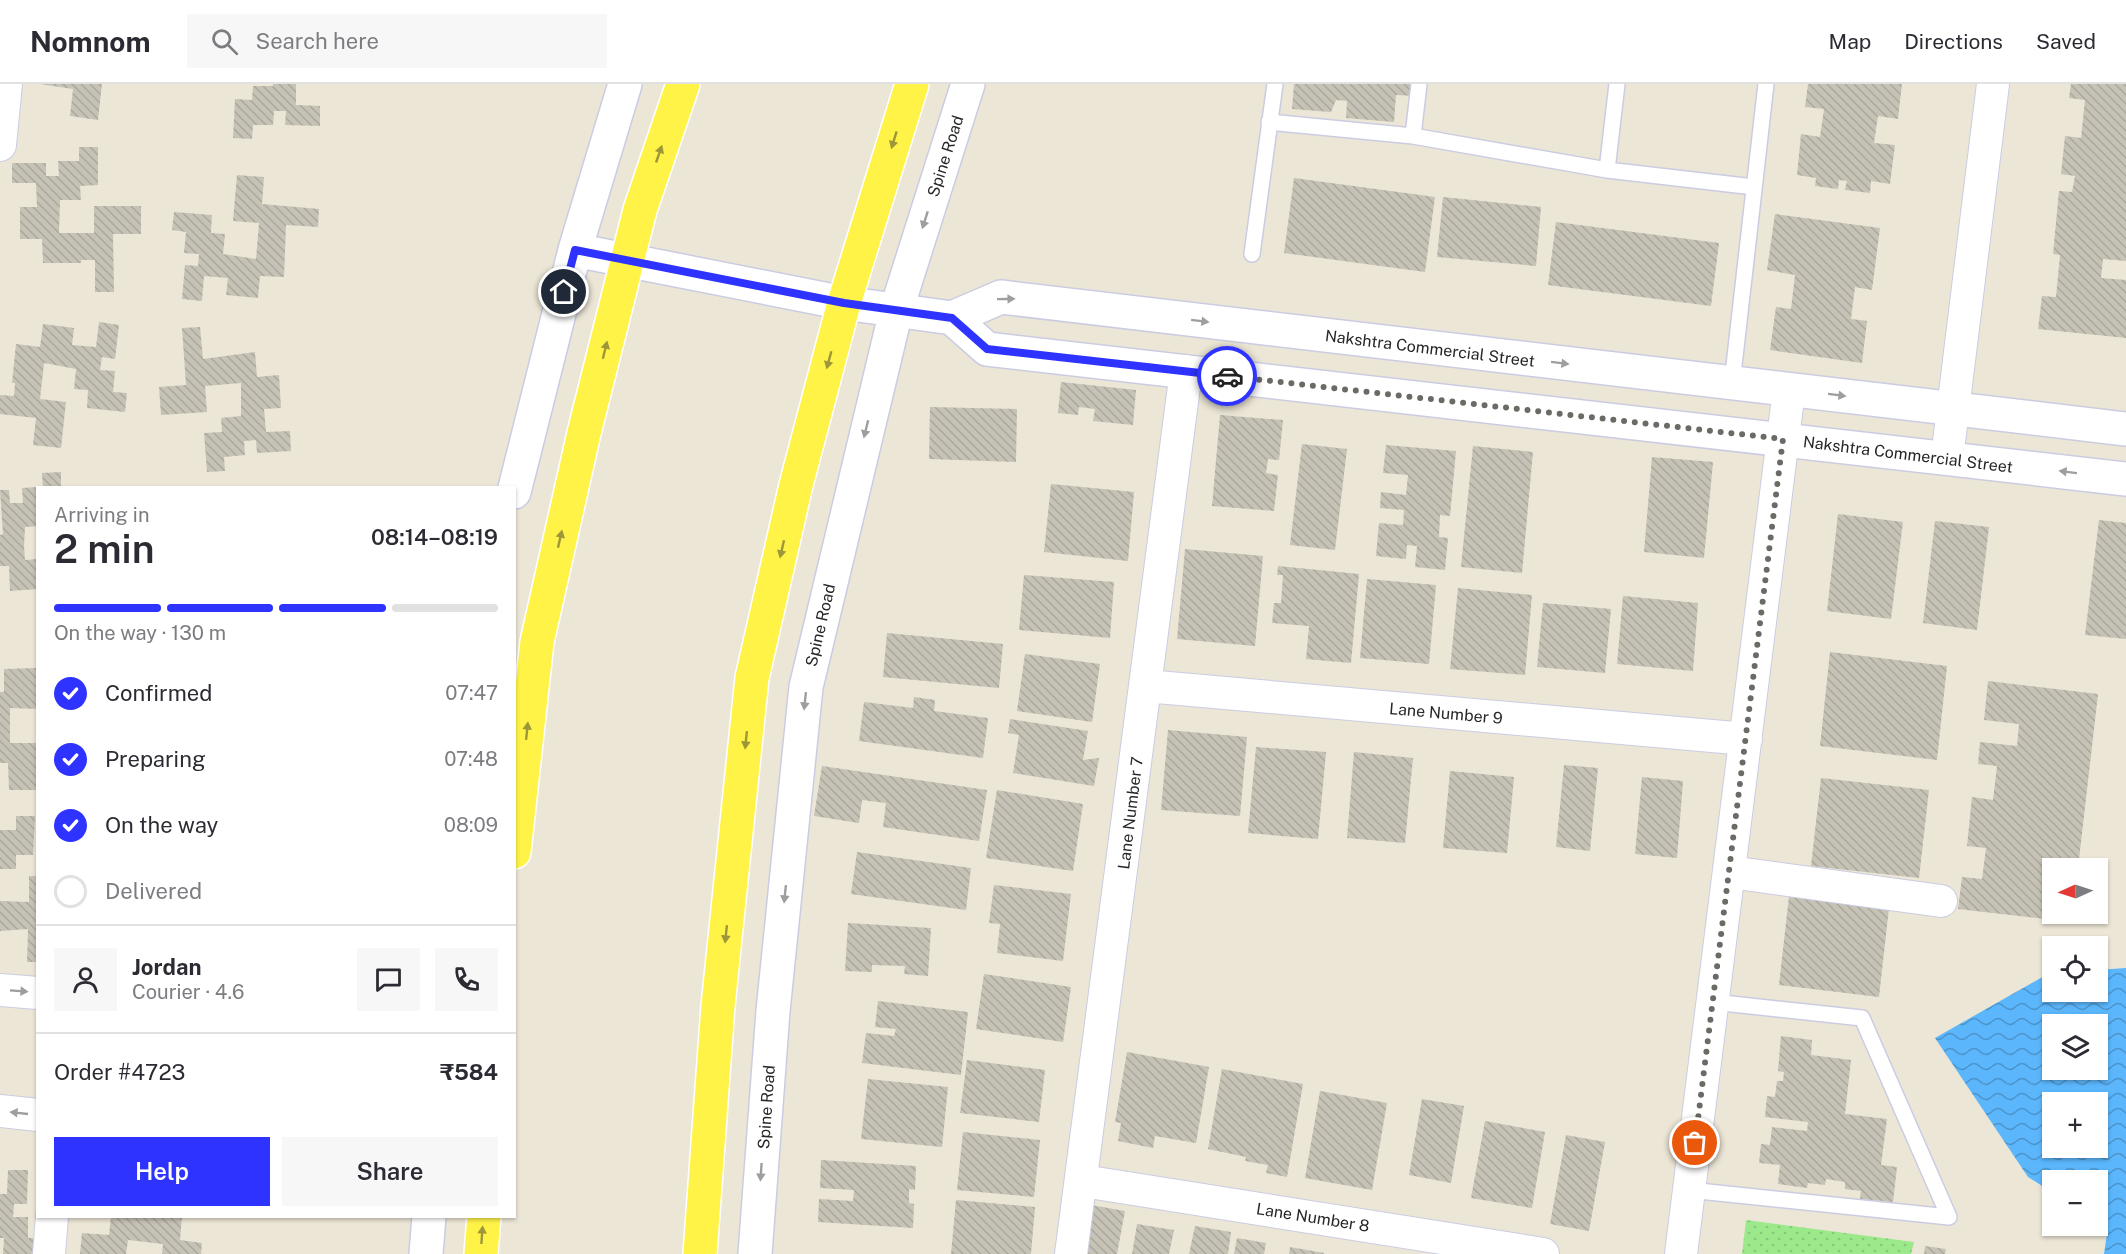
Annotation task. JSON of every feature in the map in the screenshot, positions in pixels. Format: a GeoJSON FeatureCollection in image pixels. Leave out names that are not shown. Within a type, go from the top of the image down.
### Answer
{"type":"FeatureCollection","features":[{"type":"Feature","properties":{"kind":"main road"},"geometry":{"type":"LineString","coordinates":[[516,834],[537,642],[584,433],[640,210],[683,84]]}},
{"type":"Feature","properties":{"kind":"main road"},"geometry":{"type":"LineString","coordinates":[[700,1254],[718,1006],[752,678],[796,485],[844,303],[912,84]]}},
{"type":"Feature","properties":{"kind":"main road"},"geometry":{"type":"LineString","coordinates":[[481,1254],[484,1218]]}},
{"type":"Feature","properties":{"kind":"street"},"geometry":{"type":"LineString","coordinates":[[0,145],[6,84]]}},
{"type":"Feature","properties":{"kind":"street"},"geometry":{"type":"LineString","coordinates":[[516,486],[575,250],[625,84]]}},
{"type":"Feature","properties":{"kind":"street","name":"Spine Road"},"geometry":{"type":"LineString","coordinates":[[755,1254],[772,1011],[806,687],[896,311],[968,84]]}},
{"type":"Feature","properties":{"kind":"street"},"geometry":{"type":"LineString","coordinates":[[1947,458],[1993,84]]}},
{"type":"Feature","properties":{"kind":"street"},"geometry":{"type":"LineString","coordinates":[[575,250],[844,303],[952,318]]}},
{"type":"Feature","properties":{"kind":"street","name":"Nakshtra Commercial Street"},"geometry":{"type":"LineString","coordinates":[[2126,429],[1001,297],[952,318],[987,349],[2126,479]]}},
{"type":"Feature","properties":{"kind":"street","name":"Lane Number 7"},"geometry":{"type":"LineString","coordinates":[[1071,1254],[1083,1181],[1186,371]]}},
{"type":"Feature","properties":{"kind":"street"},"geometry":{"type":"LineString","coordinates":[[1681,1254],[1789,390]]}},
{"type":"Feature","properties":{"kind":"street","name":"Lane Number 9"},"geometry":{"type":"LineString","coordinates":[[1146,686],[1746,740]]}},
{"type":"Feature","properties":{"kind":"street"},"geometry":{"type":"LineString","coordinates":[[1730,872],[1941,901]]}},
{"type":"Feature","properties":{"kind":"street"},"geometry":{"type":"LineString","coordinates":[[0,990],[36,993]]}},
{"type":"Feature","properties":{"kind":"street"},"geometry":{"type":"LineString","coordinates":[[0,1111],[36,1115]]}},
{"type":"Feature","properties":{"kind":"street","name":"Lane Number 8"},"geometry":{"type":"LineString","coordinates":[[1083,1181],[1543,1254]]}},
{"type":"Feature","properties":{"kind":"street"},"geometry":{"type":"LineString","coordinates":[[49,1254],[52,1218]]}},
{"type":"Feature","properties":{"kind":"street"},"geometry":{"type":"LineString","coordinates":[[426,1254],[429,1218]]}},
{"type":"Feature","properties":{"kind":"lane"},"geometry":{"type":"LineString","coordinates":[[1252,254],[1275,84]]}},
{"type":"Feature","properties":{"kind":"lane"},"geometry":{"type":"LineString","coordinates":[[1413,136],[1419,84]]}},
{"type":"Feature","properties":{"kind":"lane"},"geometry":{"type":"LineString","coordinates":[[1607,170],[1617,84]]}},
{"type":"Feature","properties":{"kind":"lane"},"geometry":{"type":"LineString","coordinates":[[1732,383],[1766,84]]}},
{"type":"Feature","properties":{"kind":"lane"},"geometry":{"type":"LineString","coordinates":[[1269,122],[1413,136],[1607,170],[1754,187]]}},
{"type":"Feature","properties":{"kind":"lane"},"geometry":{"type":"LineString","coordinates":[[1689,1190],[1949,1217],[1862,1018],[1713,1002]]}},
{"type":"Feature","properties":{"kind":"green space"},"geometry":{"type":"Polygon","coordinates":[[[1746,1220],[1914,1242],[1911,1254],[1742,1254],[1746,1220]]]}},
{"type":"Feature","properties":{"kind":"water"},"geometry":{"type":"Polygon","coordinates":[[[2126,968],[2126,1254],[2104,1254],[2108,1236],[2108,1170],[2042,1170],[2042,1186],[2028,1177],[1935,1038],[2042,977],[2042,1002],[2108,1002],[2108,969],[2126,968]]]}},
{"type":"Feature","properties":{"kind":"building"},"geometry":{"type":"Polygon","coordinates":[[[40,84],[102,84],[98,120],[70,116],[73,89],[40,84]]]}},
{"type":"Feature","properties":{"kind":"building"},"geometry":{"type":"Polygon","coordinates":[[[273,84],[296,84],[296,105],[320,106],[320,126],[285,125],[286,111],[274,111],[273,125],[253,125],[252,139],[233,138],[235,99],[252,100],[253,86],[273,86],[273,84]]]}},
{"type":"Feature","properties":{"kind":"building"},"geometry":{"type":"Polygon","coordinates":[[[1294,84],[1416,84],[1415,96],[1396,95],[1394,122],[1346,118],[1347,101],[1336,100],[1331,112],[1292,109],[1294,84]]]}},
{"type":"Feature","properties":{"kind":"building"},"geometry":{"type":"Polygon","coordinates":[[[1808,84],[1902,84],[1898,119],[1878,116],[1874,143],[1895,145],[1890,184],[1871,181],[1870,193],[1845,190],[1847,181],[1839,180],[1838,189],[1815,186],[1816,178],[1797,175],[1801,134],[1820,137],[1824,109],[1805,107],[1808,84]]]}},
{"type":"Feature","properties":{"kind":"building"},"geometry":{"type":"Polygon","coordinates":[[[2071,84],[2126,84],[2126,261],[2103,259],[2101,278],[2126,280],[2126,338],[2038,329],[2042,296],[2056,297],[2060,255],[2053,254],[2059,191],[2072,192],[2075,176],[2061,174],[2065,136],[2081,138],[2085,100],[2069,98],[2071,84]]]}},
{"type":"Feature","properties":{"kind":"building"},"geometry":{"type":"Polygon","coordinates":[[[79,147],[98,147],[98,185],[80,186],[81,200],[60,200],[59,233],[94,233],[94,206],[141,206],[141,234],[113,234],[114,292],[95,292],[95,260],[81,260],[81,263],[43,263],[42,239],[20,239],[20,207],[37,207],[36,183],[12,183],[12,163],[46,163],[46,176],[59,176],[58,161],[79,161],[79,147]]]}},
{"type":"Feature","properties":{"kind":"building"},"geometry":{"type":"Polygon","coordinates":[[[237,175],[264,177],[262,204],[319,209],[318,227],[286,225],[284,277],[260,276],[258,298],[226,295],[228,278],[204,276],[202,301],[182,299],[185,265],[198,266],[199,254],[184,253],[186,232],[172,230],[174,212],[212,215],[211,233],[225,234],[223,254],[256,259],[259,223],[233,221],[237,175]]]}},
{"type":"Feature","properties":{"kind":"building"},"geometry":{"type":"Polygon","coordinates":[[[1294,178],[1435,197],[1425,272],[1284,253],[1294,178]]]}},
{"type":"Feature","properties":{"kind":"building"},"geometry":{"type":"Polygon","coordinates":[[[1443,197],[1541,207],[1536,266],[1437,257],[1443,197]]]}},
{"type":"Feature","properties":{"kind":"building"},"geometry":{"type":"Polygon","coordinates":[[[1775,214],[1880,228],[1872,290],[1855,287],[1851,319],[1867,321],[1862,363],[1770,350],[1776,307],[1791,309],[1795,275],[1767,270],[1775,214]]]}},
{"type":"Feature","properties":{"kind":"building"},"geometry":{"type":"Polygon","coordinates":[[[1556,222],[1719,243],[1711,306],[1548,285],[1556,222]]]}},
{"type":"Feature","properties":{"kind":"building"},"geometry":{"type":"Polygon","coordinates":[[[99,322],[119,325],[115,359],[102,357],[100,370],[115,371],[113,392],[127,393],[125,412],[87,408],[88,390],[74,389],[76,369],[44,363],[40,399],[66,402],[61,448],[33,445],[36,418],[0,414],[0,395],[14,396],[15,383],[12,383],[16,344],[40,347],[43,324],[74,328],[72,345],[96,347],[99,322]]]}},
{"type":"Feature","properties":{"kind":"building"},"geometry":{"type":"Polygon","coordinates":[[[200,327],[203,359],[255,352],[257,377],[279,375],[281,408],[264,409],[266,432],[290,431],[291,451],[257,453],[256,440],[244,441],[245,455],[224,457],[225,471],[207,472],[204,433],[222,432],[221,418],[241,416],[241,383],[205,386],[207,412],[161,415],[159,387],[186,385],[182,328],[200,327]]]}},
{"type":"Feature","properties":{"kind":"building"},"geometry":{"type":"Polygon","coordinates":[[[1061,382],[1136,390],[1133,425],[1093,421],[1095,409],[1079,407],[1078,415],[1058,413],[1061,382]]]}},
{"type":"Feature","properties":{"kind":"building"},"geometry":{"type":"Polygon","coordinates":[[[930,407],[1017,409],[1016,462],[929,459],[930,407]]]}},
{"type":"Feature","properties":{"kind":"building"},"geometry":{"type":"Polygon","coordinates":[[[1220,415],[1283,420],[1279,460],[1268,459],[1266,473],[1278,475],[1274,511],[1212,506],[1220,415]]]}},
{"type":"Feature","properties":{"kind":"building"},"geometry":{"type":"Polygon","coordinates":[[[1302,444],[1347,449],[1335,550],[1290,545],[1302,444]]]}},
{"type":"Feature","properties":{"kind":"building"},"geometry":{"type":"Polygon","coordinates":[[[1386,445],[1456,451],[1450,516],[1440,515],[1439,537],[1448,538],[1445,570],[1415,567],[1417,546],[1407,545],[1406,559],[1376,556],[1379,523],[1403,525],[1404,510],[1380,508],[1381,492],[1406,495],[1408,475],[1383,473],[1386,445]]]}},
{"type":"Feature","properties":{"kind":"building"},"geometry":{"type":"Polygon","coordinates":[[[1473,446],[1533,452],[1522,573],[1461,567],[1473,446]]]}},
{"type":"Feature","properties":{"kind":"building"},"geometry":{"type":"Polygon","coordinates":[[[1652,457],[1713,462],[1704,558],[1644,552],[1652,457]]]}},
{"type":"Feature","properties":{"kind":"building"},"geometry":{"type":"Polygon","coordinates":[[[61,472],[61,486],[43,486],[42,473],[61,472]]]}},
{"type":"Feature","properties":{"kind":"building"},"geometry":{"type":"Polygon","coordinates":[[[1051,484],[1134,492],[1128,561],[1044,552],[1051,484]]]}},
{"type":"Feature","properties":{"kind":"building"},"geometry":{"type":"Polygon","coordinates":[[[36,487],[36,526],[25,527],[24,546],[25,560],[36,559],[36,589],[10,591],[9,566],[0,566],[0,535],[3,534],[0,490],[9,490],[10,503],[23,503],[22,488],[36,487]]]}},
{"type":"Feature","properties":{"kind":"building"},"geometry":{"type":"Polygon","coordinates":[[[1838,514],[1903,522],[1891,619],[1827,611],[1838,514]]]}},
{"type":"Feature","properties":{"kind":"building"},"geometry":{"type":"Polygon","coordinates":[[[2099,520],[2126,523],[2126,639],[2085,635],[2099,520]]]}},
{"type":"Feature","properties":{"kind":"building"},"geometry":{"type":"Polygon","coordinates":[[[1935,521],[1989,527],[1977,630],[1923,623],[1935,521]]]}},
{"type":"Feature","properties":{"kind":"building"},"geometry":{"type":"Polygon","coordinates":[[[1185,549],[1263,556],[1255,646],[1177,639],[1185,549]]]}},
{"type":"Feature","properties":{"kind":"building"},"geometry":{"type":"Polygon","coordinates":[[[1278,566],[1359,574],[1351,663],[1306,659],[1309,626],[1272,623],[1274,603],[1281,603],[1283,575],[1277,575],[1278,566]]]}},
{"type":"Feature","properties":{"kind":"building"},"geometry":{"type":"Polygon","coordinates":[[[1024,575],[1114,582],[1110,638],[1019,630],[1024,575]]]}},
{"type":"Feature","properties":{"kind":"building"},"geometry":{"type":"Polygon","coordinates":[[[1367,579],[1436,585],[1429,664],[1360,658],[1367,579]]]}},
{"type":"Feature","properties":{"kind":"building"},"geometry":{"type":"Polygon","coordinates":[[[1458,588],[1532,595],[1525,675],[1450,669],[1458,588]]]}},
{"type":"Feature","properties":{"kind":"building"},"geometry":{"type":"Polygon","coordinates":[[[1623,596],[1698,603],[1693,671],[1617,664],[1623,596]]]}},
{"type":"Feature","properties":{"kind":"building"},"geometry":{"type":"Polygon","coordinates":[[[1543,603],[1611,609],[1605,673],[1537,667],[1543,603]]]}},
{"type":"Feature","properties":{"kind":"building"},"geometry":{"type":"Polygon","coordinates":[[[887,633],[1003,644],[999,688],[883,677],[887,633]]]}},
{"type":"Feature","properties":{"kind":"building"},"geometry":{"type":"Polygon","coordinates":[[[1830,652],[1947,666],[1937,760],[1820,746],[1830,652]]]}},
{"type":"Feature","properties":{"kind":"building"},"geometry":{"type":"Polygon","coordinates":[[[1025,654],[1100,664],[1092,722],[1017,711],[1025,654]]]}},
{"type":"Feature","properties":{"kind":"building"},"geometry":{"type":"Polygon","coordinates":[[[36,668],[36,709],[10,708],[10,743],[36,743],[36,790],[9,790],[8,763],[0,763],[0,692],[4,692],[4,669],[36,668]]]}},
{"type":"Feature","properties":{"kind":"building"},"geometry":{"type":"Polygon","coordinates":[[[1988,681],[2098,694],[2079,858],[2042,858],[2042,919],[1958,909],[1962,877],[1982,879],[1986,848],[1967,846],[1972,797],[1993,800],[1997,766],[1978,764],[1980,742],[2017,746],[2019,724],[1984,720],[1988,681]]]}},
{"type":"Feature","properties":{"kind":"building"},"geometry":{"type":"Polygon","coordinates":[[[914,697],[935,700],[934,711],[988,718],[983,758],[859,741],[864,702],[913,708],[914,697]]]}},
{"type":"Feature","properties":{"kind":"building"},"geometry":{"type":"Polygon","coordinates":[[[1010,719],[1088,731],[1083,760],[1099,758],[1094,786],[1013,773],[1019,735],[1008,733],[1010,719]]]}},
{"type":"Feature","properties":{"kind":"building"},"geometry":{"type":"Polygon","coordinates":[[[1168,730],[1247,737],[1240,816],[1161,810],[1168,730]]]}},
{"type":"Feature","properties":{"kind":"building"},"geometry":{"type":"Polygon","coordinates":[[[1256,747],[1326,752],[1318,839],[1248,833],[1256,747]]]}},
{"type":"Feature","properties":{"kind":"building"},"geometry":{"type":"Polygon","coordinates":[[[1354,752],[1413,758],[1405,843],[1347,838],[1354,752]]]}},
{"type":"Feature","properties":{"kind":"building"},"geometry":{"type":"Polygon","coordinates":[[[1564,765],[1598,768],[1590,851],[1556,847],[1564,765]]]}},
{"type":"Feature","properties":{"kind":"building"},"geometry":{"type":"Polygon","coordinates":[[[822,766],[987,790],[979,841],[883,827],[886,803],[862,800],[859,823],[814,816],[822,766]]]}},
{"type":"Feature","properties":{"kind":"building"},"geometry":{"type":"Polygon","coordinates":[[[1450,771],[1514,777],[1507,853],[1443,848],[1450,771]]]}},
{"type":"Feature","properties":{"kind":"building"},"geometry":{"type":"Polygon","coordinates":[[[1642,777],[1683,781],[1677,858],[1635,854],[1642,777]]]}},
{"type":"Feature","properties":{"kind":"building"},"geometry":{"type":"Polygon","coordinates":[[[1821,778],[1929,790],[1919,878],[1811,866],[1821,778]]]}},
{"type":"Feature","properties":{"kind":"building"},"geometry":{"type":"Polygon","coordinates":[[[997,790],[1083,804],[1073,871],[986,858],[997,790]]]}},
{"type":"Feature","properties":{"kind":"building"},"geometry":{"type":"Polygon","coordinates":[[[16,816],[35,816],[33,855],[16,855],[16,869],[0,869],[0,830],[16,830],[16,816]]]}},
{"type":"Feature","properties":{"kind":"building"},"geometry":{"type":"Polygon","coordinates":[[[857,852],[971,868],[966,910],[851,894],[857,852]]]}},
{"type":"Feature","properties":{"kind":"building"},"geometry":{"type":"Polygon","coordinates":[[[29,876],[36,876],[36,962],[27,962],[28,929],[0,931],[0,901],[29,902],[29,876]]]}},
{"type":"Feature","properties":{"kind":"building"},"geometry":{"type":"Polygon","coordinates":[[[994,885],[1071,894],[1063,961],[997,953],[1000,924],[989,923],[994,885]]]}},
{"type":"Feature","properties":{"kind":"building"},"geometry":{"type":"Polygon","coordinates":[[[1789,896],[1889,908],[1879,997],[1779,985],[1789,896]]]}},
{"type":"Feature","properties":{"kind":"building"},"geometry":{"type":"Polygon","coordinates":[[[848,923],[931,928],[928,976],[904,974],[905,966],[872,965],[872,972],[845,971],[848,923]]]}},
{"type":"Feature","properties":{"kind":"building"},"geometry":{"type":"Polygon","coordinates":[[[984,974],[1071,987],[1063,1042],[976,1029],[984,974]]]}},
{"type":"Feature","properties":{"kind":"building"},"geometry":{"type":"Polygon","coordinates":[[[878,1001],[968,1012],[961,1075],[862,1063],[866,1033],[894,1036],[896,1029],[875,1027],[878,1001]]]}},
{"type":"Feature","properties":{"kind":"building"},"geometry":{"type":"Polygon","coordinates":[[[1781,1036],[1812,1040],[1811,1055],[1851,1060],[1845,1114],[1887,1119],[1881,1165],[1897,1167],[1893,1202],[1860,1199],[1861,1191],[1845,1189],[1845,1182],[1826,1179],[1825,1185],[1808,1183],[1807,1188],[1778,1184],[1780,1165],[1759,1163],[1761,1144],[1770,1145],[1772,1127],[1807,1131],[1808,1122],[1765,1117],[1767,1096],[1775,1097],[1777,1081],[1783,1081],[1784,1072],[1778,1071],[1781,1036]]]}},
{"type":"Feature","properties":{"kind":"building"},"geometry":{"type":"Polygon","coordinates":[[[1127,1052],[1209,1067],[1196,1143],[1155,1136],[1153,1148],[1118,1141],[1121,1123],[1115,1122],[1127,1052]]]}},
{"type":"Feature","properties":{"kind":"building"},"geometry":{"type":"Polygon","coordinates":[[[967,1060],[1045,1070],[1039,1122],[960,1113],[967,1060]]]}},
{"type":"Feature","properties":{"kind":"building"},"geometry":{"type":"Polygon","coordinates":[[[1222,1069],[1303,1084],[1287,1177],[1266,1173],[1268,1165],[1245,1161],[1246,1157],[1208,1149],[1222,1069]]]}},
{"type":"Feature","properties":{"kind":"building"},"geometry":{"type":"Polygon","coordinates":[[[868,1079],[948,1087],[942,1147],[861,1139],[868,1079]]]}},
{"type":"Feature","properties":{"kind":"building"},"geometry":{"type":"Polygon","coordinates":[[[1320,1091],[1387,1103],[1372,1190],[1305,1178],[1320,1091]]]}},
{"type":"Feature","properties":{"kind":"building"},"geometry":{"type":"Polygon","coordinates":[[[1422,1099],[1464,1106],[1451,1183],[1409,1175],[1422,1099]]]}},
{"type":"Feature","properties":{"kind":"building"},"geometry":{"type":"Polygon","coordinates":[[[1485,1121],[1545,1132],[1532,1208],[1471,1198],[1485,1121]]]}},
{"type":"Feature","properties":{"kind":"building"},"geometry":{"type":"Polygon","coordinates":[[[963,1132],[1040,1140],[1034,1197],[957,1190],[963,1132]]]}},
{"type":"Feature","properties":{"kind":"building"},"geometry":{"type":"Polygon","coordinates":[[[1566,1135],[1605,1142],[1589,1231],[1550,1224],[1566,1135]]]}},
{"type":"Feature","properties":{"kind":"building"},"geometry":{"type":"Polygon","coordinates":[[[821,1160],[916,1166],[915,1190],[909,1189],[909,1203],[914,1204],[913,1228],[818,1222],[819,1199],[853,1201],[854,1190],[820,1188],[821,1160]]]}},
{"type":"Feature","properties":{"kind":"building"},"geometry":{"type":"Polygon","coordinates":[[[8,1170],[28,1170],[27,1204],[14,1204],[13,1217],[28,1217],[28,1238],[42,1238],[42,1254],[3,1254],[4,1238],[0,1238],[0,1194],[7,1194],[8,1170]]]}},
{"type":"Feature","properties":{"kind":"building"},"geometry":{"type":"Polygon","coordinates":[[[956,1200],[1035,1207],[1031,1254],[951,1254],[956,1200]]]}},
{"type":"Feature","properties":{"kind":"building"},"geometry":{"type":"Polygon","coordinates":[[[1091,1205],[1125,1211],[1117,1254],[1082,1254],[1091,1205]]]}},
{"type":"Feature","properties":{"kind":"building"},"geometry":{"type":"Polygon","coordinates":[[[111,1218],[182,1218],[180,1240],[202,1243],[201,1254],[162,1254],[163,1244],[128,1240],[126,1254],[80,1254],[82,1233],[109,1235],[111,1218]]]}},
{"type":"Feature","properties":{"kind":"building"},"geometry":{"type":"Polygon","coordinates":[[[1137,1224],[1174,1230],[1169,1254],[1132,1254],[1137,1224]]]}},
{"type":"Feature","properties":{"kind":"building"},"geometry":{"type":"Polygon","coordinates":[[[1195,1226],[1231,1232],[1228,1254],[1189,1254],[1195,1226]]]}},
{"type":"Feature","properties":{"kind":"building"},"geometry":{"type":"Polygon","coordinates":[[[1237,1238],[1266,1243],[1264,1254],[1234,1254],[1237,1238]]]}},
{"type":"Feature","properties":{"kind":"building"},"geometry":{"type":"Polygon","coordinates":[[[1925,1246],[1946,1249],[1945,1254],[1924,1254],[1925,1246]]]}},
{"type":"Feature","properties":{"kind":"building"},"geometry":{"type":"Polygon","coordinates":[[[1290,1247],[1324,1253],[1324,1254],[1289,1254],[1290,1247]]]}},
{"type":"Feature","properties":{"kind":"way so far"},"geometry":{"type":"LineString","coordinates":[[1227,376],[1783,439],[1695,1143]]}},
{"type":"Feature","properties":{"kind":"route"},"geometry":{"type":"LineString","coordinates":[[564,292],[575,250],[844,303],[952,318],[987,349],[1227,376]]}}]}
